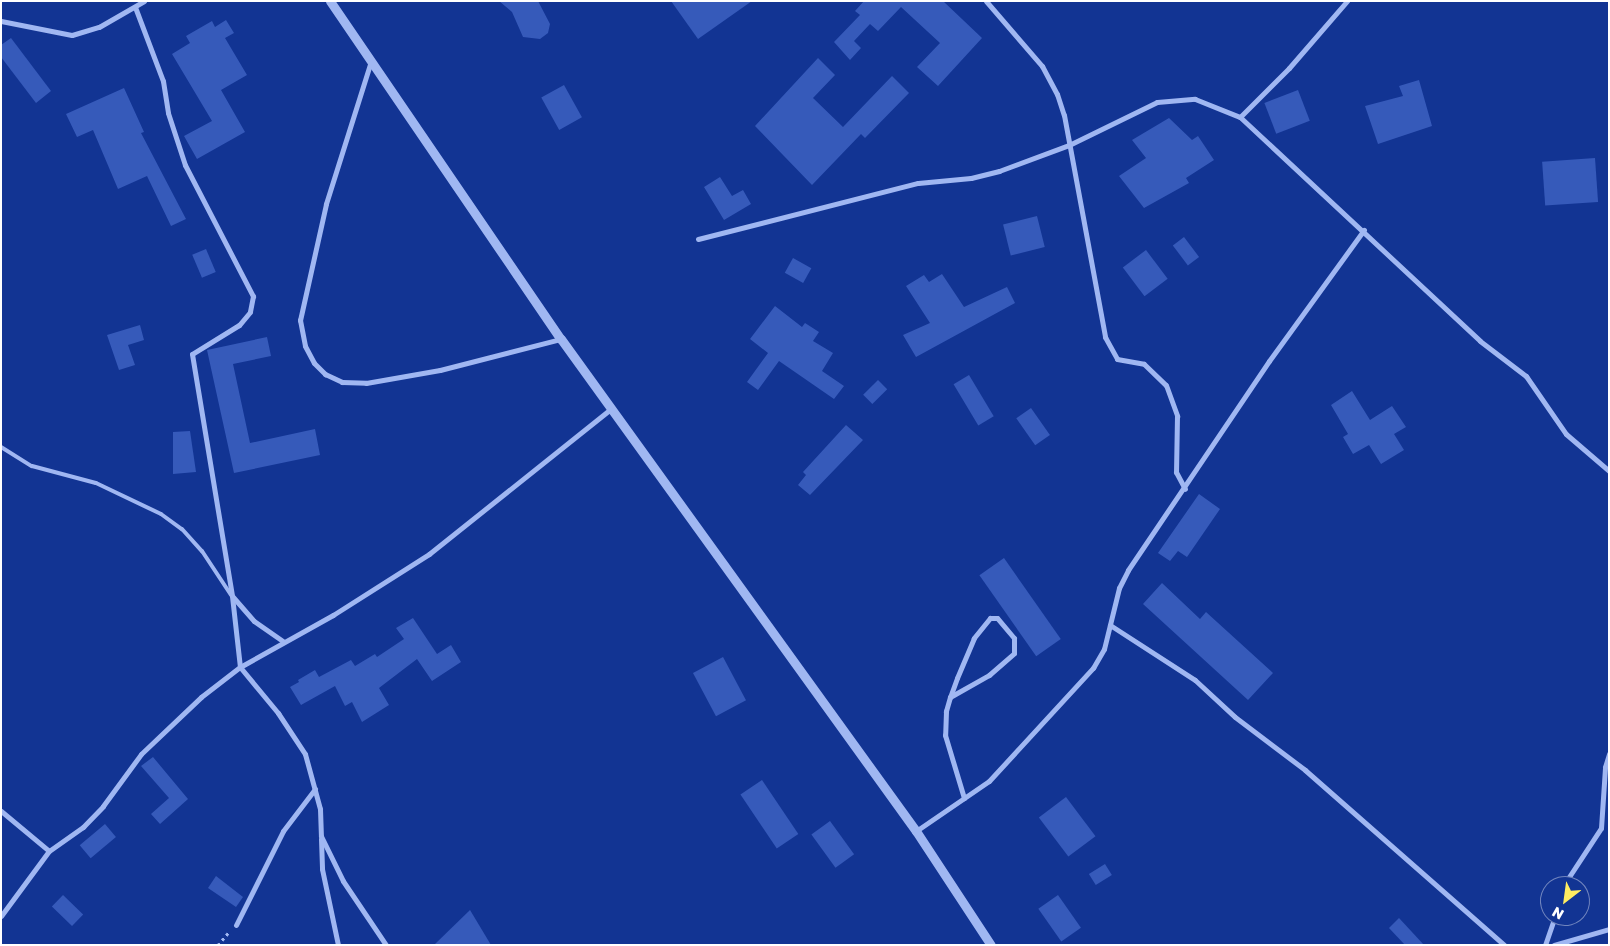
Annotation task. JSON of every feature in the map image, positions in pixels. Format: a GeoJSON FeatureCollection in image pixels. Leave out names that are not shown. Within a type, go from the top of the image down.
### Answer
{"type":"FeatureCollection","features":[{"type":"Feature","properties":{"kind":"street"},"geometry":{"type":"LineString","coordinates":[[1,21],[72,36],[99,27],[144,1]]}},
{"type":"Feature","properties":{"kind":"street"},"geometry":{"type":"LineString","coordinates":[[330,1],[561,339],[916,831],[991,945]]}},
{"type":"Feature","properties":{"kind":"street"},"geometry":{"type":"LineString","coordinates":[[986,1],[1042,66],[1057,94],[1069,145],[1086,252],[1108,347],[1117,359],[1152,369],[1166,385],[1177,416],[1176,472],[1184,489]]}},
{"type":"Feature","properties":{"kind":"street"},"geometry":{"type":"LineString","coordinates":[[1240,117],[1289,68],[1346,1]]}},
{"type":"Feature","properties":{"kind":"street"},"geometry":{"type":"LineString","coordinates":[[135,7],[163,81],[168,114],[185,165],[253,296],[250,312],[238,325],[192,354],[232,596],[240,667],[278,713],[306,754],[315,788],[321,836],[322,868],[338,945]]}},
{"type":"Feature","properties":{"kind":"street"},"geometry":{"type":"LineString","coordinates":[[371,60],[326,204],[300,320],[305,346],[314,363],[325,374],[342,382],[366,383],[440,370],[561,339]]}},
{"type":"Feature","properties":{"kind":"street"},"geometry":{"type":"LineString","coordinates":[[698,239],[900,187],[999,171],[1069,145],[1157,102],[1195,99],[1240,117],[1364,230],[1480,341],[1526,376],[1566,434],[1609,471]]}},
{"type":"Feature","properties":{"kind":"street"},"geometry":{"type":"LineString","coordinates":[[916,831],[989,781],[1092,668],[1104,649],[1128,570],[1269,361],[1364,230]]}},
{"type":"Feature","properties":{"kind":"street"},"geometry":{"type":"LineString","coordinates":[[1,916],[49,851],[83,827],[103,806],[141,754],[201,698],[240,667],[333,614],[429,554],[612,408]]}},
{"type":"Feature","properties":{"kind":"street"},"geometry":{"type":"LineString","coordinates":[[232,596],[254,621],[283,641]]}},
{"type":"Feature","properties":{"kind":"street"},"geometry":{"type":"LineString","coordinates":[[950,697],[990,675],[1014,653],[1014,638],[998,618],[990,618],[974,638],[950,697],[945,735],[964,798]]}},
{"type":"Feature","properties":{"kind":"street"},"geometry":{"type":"LineString","coordinates":[[1110,625],[1195,680],[1235,717],[1305,770],[1504,945]]}},
{"type":"Feature","properties":{"kind":"street"},"geometry":{"type":"LineString","coordinates":[[1570,876],[1601,828],[1605,767],[1609,754]]}},
{"type":"Feature","properties":{"kind":"street"},"geometry":{"type":"LineString","coordinates":[[236,925],[283,830],[315,788]]}},
{"type":"Feature","properties":{"kind":"street"},"geometry":{"type":"LineString","coordinates":[[1,811],[49,851]]}},
{"type":"Feature","properties":{"kind":"street"},"geometry":{"type":"LineString","coordinates":[[321,836],[343,882],[386,945]]}},
{"type":"Feature","properties":{"kind":"street"},"geometry":{"type":"LineString","coordinates":[[1545,945],[1552,926]]}},
{"type":"Feature","properties":{"kind":"street"},"geometry":{"type":"LineString","coordinates":[[1554,945],[1609,930]]}},
{"type":"Feature","properties":{"kind":"lane"},"geometry":{"type":"LineString","coordinates":[[1,447],[32,466],[96,483],[161,514],[182,529],[202,552],[232,596]]}},
{"type":"Feature","properties":{"kind":"path"},"geometry":{"type":"LineString","coordinates":[[218,945],[236,925]]}},
{"type":"Feature","properties":{"kind":"building"},"geometry":{"type":"Polygon","coordinates":[[[499,1],[538,1],[550,24],[548,33],[540,39],[523,37],[512,12],[499,1]]]}},
{"type":"Feature","properties":{"kind":"building"},"geometry":{"type":"Polygon","coordinates":[[[671,1],[752,1],[698,39],[671,1]]]}},
{"type":"Feature","properties":{"kind":"building"},"geometry":{"type":"Polygon","coordinates":[[[864,1],[943,1],[982,38],[938,86],[917,67],[940,43],[901,7],[878,31],[870,24],[854,41],[861,48],[850,60],[834,42],[860,15],[855,11],[864,1]]]}},
{"type":"Feature","properties":{"kind":"building"},"geometry":{"type":"Polygon","coordinates":[[[226,20],[234,33],[225,38],[247,75],[221,90],[245,132],[197,159],[184,136],[212,121],[172,54],[190,43],[186,36],[212,21],[215,27],[226,20]]]}},
{"type":"Feature","properties":{"kind":"building"},"geometry":{"type":"Polygon","coordinates":[[[11,38],[51,91],[36,103],[1,57],[1,45],[11,38]]]}},
{"type":"Feature","properties":{"kind":"building"},"geometry":{"type":"Polygon","coordinates":[[[818,58],[835,75],[813,98],[843,127],[892,76],[909,93],[865,138],[861,134],[812,185],[755,126],[818,58]]]}},
{"type":"Feature","properties":{"kind":"building"},"geometry":{"type":"Polygon","coordinates":[[[1419,80],[1432,126],[1378,144],[1365,106],[1403,96],[1399,86],[1419,80]]]}},
{"type":"Feature","properties":{"kind":"building"},"geometry":{"type":"Polygon","coordinates":[[[564,85],[582,117],[559,130],[541,98],[564,85]]]}},
{"type":"Feature","properties":{"kind":"building"},"geometry":{"type":"Polygon","coordinates":[[[124,88],[144,132],[141,133],[186,219],[171,226],[147,176],[118,189],[93,130],[77,137],[66,114],[124,88]]]}},
{"type":"Feature","properties":{"kind":"building"},"geometry":{"type":"Polygon","coordinates":[[[1298,90],[1310,121],[1276,134],[1264,103],[1298,90]]]}},
{"type":"Feature","properties":{"kind":"building"},"geometry":{"type":"Polygon","coordinates":[[[1169,118],[1192,140],[1198,136],[1214,160],[1186,178],[1189,183],[1144,208],[1119,176],[1146,158],[1132,140],[1169,118]]]}},
{"type":"Feature","properties":{"kind":"building"},"geometry":{"type":"Polygon","coordinates":[[[1595,158],[1598,202],[1545,206],[1542,162],[1595,158]]]}},
{"type":"Feature","properties":{"kind":"building"},"geometry":{"type":"Polygon","coordinates":[[[720,177],[732,196],[743,190],[751,204],[724,220],[704,187],[720,177]]]}},
{"type":"Feature","properties":{"kind":"building"},"geometry":{"type":"Polygon","coordinates":[[[1037,216],[1045,247],[1011,256],[1003,224],[1037,216]]]}},
{"type":"Feature","properties":{"kind":"building"},"geometry":{"type":"Polygon","coordinates":[[[1184,237],[1199,257],[1188,265],[1173,245],[1184,237]]]}},
{"type":"Feature","properties":{"kind":"building"},"geometry":{"type":"Polygon","coordinates":[[[206,249],[216,272],[202,278],[192,255],[206,249]]]}},
{"type":"Feature","properties":{"kind":"building"},"geometry":{"type":"Polygon","coordinates":[[[1146,250],[1168,279],[1145,296],[1123,267],[1146,250]]]}},
{"type":"Feature","properties":{"kind":"building"},"geometry":{"type":"Polygon","coordinates":[[[793,258],[811,268],[803,283],[785,273],[793,258]]]}},
{"type":"Feature","properties":{"kind":"building"},"geometry":{"type":"Polygon","coordinates":[[[942,274],[964,307],[1007,287],[1015,303],[916,357],[903,335],[930,323],[906,286],[924,275],[929,282],[942,274]]]}},
{"type":"Feature","properties":{"kind":"building"},"geometry":{"type":"Polygon","coordinates":[[[775,306],[802,327],[805,323],[819,332],[813,341],[833,353],[822,371],[844,386],[834,399],[779,361],[758,390],[747,382],[768,353],[750,339],[775,306]]]}},
{"type":"Feature","properties":{"kind":"building"},"geometry":{"type":"Polygon","coordinates":[[[140,325],[144,340],[128,345],[135,365],[119,370],[107,335],[140,325]]]}},
{"type":"Feature","properties":{"kind":"building"},"geometry":{"type":"Polygon","coordinates":[[[267,337],[271,356],[233,364],[250,443],[315,429],[320,455],[234,473],[207,350],[267,337]]]}},
{"type":"Feature","properties":{"kind":"building"},"geometry":{"type":"Polygon","coordinates":[[[969,375],[994,416],[978,425],[954,384],[969,375]]]}},
{"type":"Feature","properties":{"kind":"building"},"geometry":{"type":"Polygon","coordinates":[[[878,380],[887,389],[872,404],[863,395],[878,380]]]}},
{"type":"Feature","properties":{"kind":"building"},"geometry":{"type":"Polygon","coordinates":[[[1352,391],[1370,420],[1392,406],[1406,427],[1394,434],[1404,450],[1381,464],[1369,445],[1353,454],[1343,437],[1348,434],[1331,405],[1352,391]]]}},
{"type":"Feature","properties":{"kind":"building"},"geometry":{"type":"Polygon","coordinates":[[[1031,408],[1050,435],[1035,445],[1016,418],[1031,408]]]}},
{"type":"Feature","properties":{"kind":"building"},"geometry":{"type":"Polygon","coordinates":[[[846,425],[863,440],[810,495],[798,485],[806,475],[803,472],[846,425]]]}},
{"type":"Feature","properties":{"kind":"building"},"geometry":{"type":"Polygon","coordinates":[[[190,431],[196,472],[173,474],[173,432],[190,431]]]}},
{"type":"Feature","properties":{"kind":"building"},"geometry":{"type":"Polygon","coordinates":[[[1199,494],[1220,509],[1187,557],[1178,551],[1170,561],[1158,553],[1199,494]]]}},
{"type":"Feature","properties":{"kind":"building"},"geometry":{"type":"Polygon","coordinates":[[[1004,558],[1061,639],[1036,656],[979,575],[1004,558]]]}},
{"type":"Feature","properties":{"kind":"building"},"geometry":{"type":"Polygon","coordinates":[[[1162,583],[1200,619],[1206,612],[1273,673],[1248,700],[1143,604],[1162,583]]]}},
{"type":"Feature","properties":{"kind":"building"},"geometry":{"type":"Polygon","coordinates":[[[413,618],[437,654],[451,645],[461,662],[432,681],[417,659],[379,688],[389,705],[362,722],[352,702],[345,706],[335,686],[301,705],[290,687],[299,682],[298,680],[315,670],[319,677],[351,660],[355,666],[375,654],[377,657],[404,639],[396,628],[413,618]]]}},
{"type":"Feature","properties":{"kind":"building"},"geometry":{"type":"Polygon","coordinates":[[[723,657],[746,700],[716,716],[693,673],[723,657]]]}},
{"type":"Feature","properties":{"kind":"building"},"geometry":{"type":"Polygon","coordinates":[[[153,757],[188,799],[160,824],[151,814],[169,798],[141,766],[153,757]]]}},
{"type":"Feature","properties":{"kind":"building"},"geometry":{"type":"Polygon","coordinates":[[[762,780],[798,834],[777,848],[740,795],[762,780]]]}},
{"type":"Feature","properties":{"kind":"building"},"geometry":{"type":"Polygon","coordinates":[[[1066,797],[1095,836],[1068,857],[1039,817],[1066,797]]]}},
{"type":"Feature","properties":{"kind":"building"},"geometry":{"type":"Polygon","coordinates":[[[830,821],[854,854],[835,868],[811,835],[830,821]]]}},
{"type":"Feature","properties":{"kind":"building"},"geometry":{"type":"Polygon","coordinates":[[[105,824],[116,837],[91,858],[80,845],[105,824]]]}},
{"type":"Feature","properties":{"kind":"building"},"geometry":{"type":"Polygon","coordinates":[[[1105,864],[1112,875],[1096,885],[1089,874],[1105,864]]]}},
{"type":"Feature","properties":{"kind":"building"},"geometry":{"type":"Polygon","coordinates":[[[216,876],[243,897],[236,907],[208,888],[216,876]]]}},
{"type":"Feature","properties":{"kind":"building"},"geometry":{"type":"Polygon","coordinates":[[[63,895],[83,914],[72,926],[52,907],[63,895]]]}},
{"type":"Feature","properties":{"kind":"building"},"geometry":{"type":"Polygon","coordinates":[[[1058,895],[1081,928],[1061,942],[1038,909],[1058,895]]]}},
{"type":"Feature","properties":{"kind":"building"},"geometry":{"type":"Polygon","coordinates":[[[470,910],[491,945],[434,945],[470,910]]]}},
{"type":"Feature","properties":{"kind":"building"},"geometry":{"type":"Polygon","coordinates":[[[1399,918],[1424,945],[1405,945],[1389,928],[1399,918]]]}}]}
